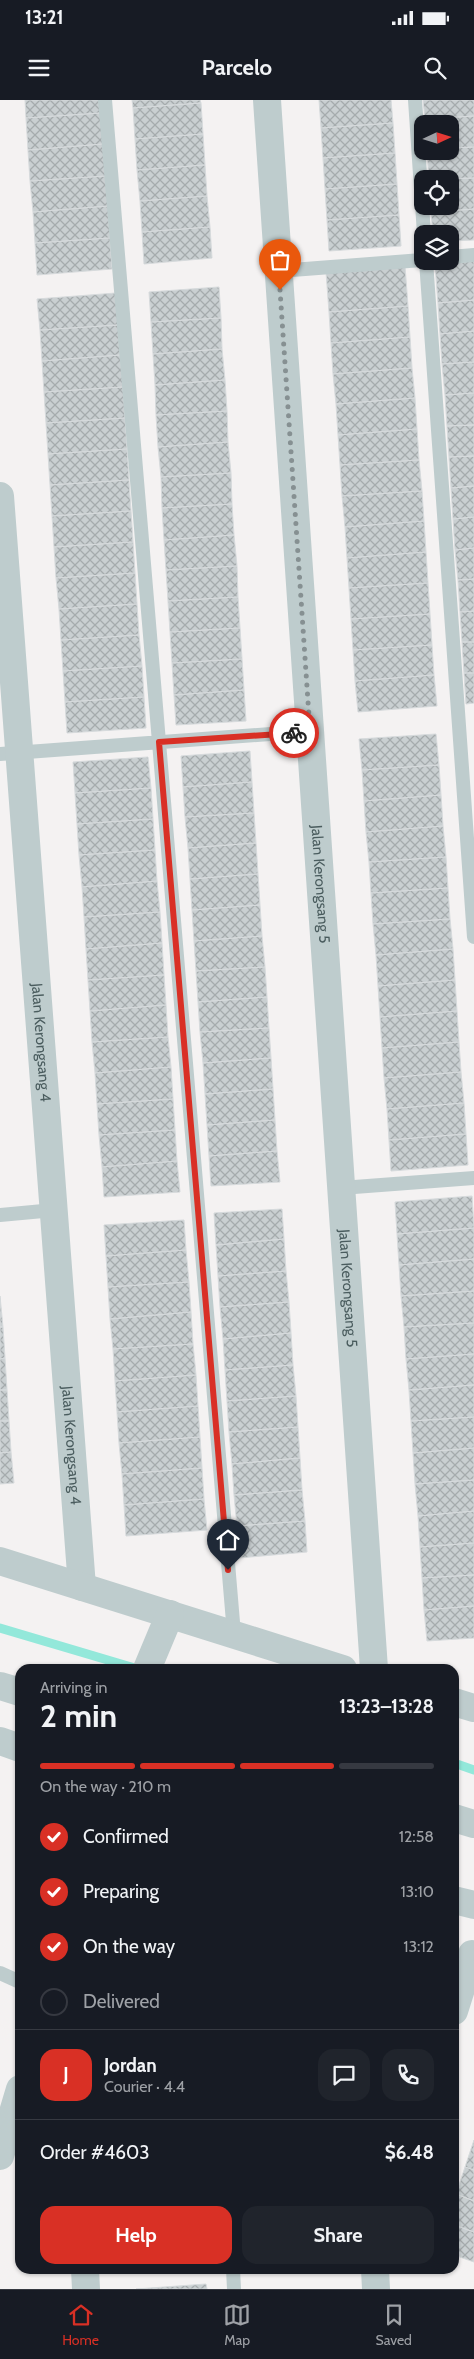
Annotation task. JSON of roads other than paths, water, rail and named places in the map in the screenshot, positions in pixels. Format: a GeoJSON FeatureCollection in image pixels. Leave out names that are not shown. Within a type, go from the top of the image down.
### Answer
{"type":"FeatureCollection","features":[{"type":"Feature","properties":{"kind":"street","name":"Jalan Kerongsang 5"},"geometry":{"type":"LineString","coordinates":[[267,100],[374,1664]]}},
{"type":"Feature","properties":{"kind":"street","name":"Jalan Kerongsang 4"},"geometry":{"type":"LineString","coordinates":[[0,496],[10,754],[54,1210],[82,1587]]}},
{"type":"Feature","properties":{"kind":"street"},"geometry":{"type":"LineString","coordinates":[[0,1561],[327,1664]]}},
{"type":"Feature","properties":{"kind":"street"},"geometry":{"type":"LineString","coordinates":[[150,1661],[170,1614]]}},
{"type":"Feature","properties":{"kind":"street"},"geometry":{"type":"LineString","coordinates":[[0,1686],[15,1690]]}},
{"type":"Feature","properties":{"kind":"street"},"geometry":{"type":"LineString","coordinates":[[459,1704],[474,1708]]}},
{"type":"Feature","properties":{"kind":"street"},"geometry":{"type":"LineString","coordinates":[[0,1741],[15,1746]]}},
{"type":"Feature","properties":{"kind":"street"},"geometry":{"type":"LineString","coordinates":[[459,1820],[474,1824]]}},
{"type":"Feature","properties":{"kind":"street"},"geometry":{"type":"LineString","coordinates":[[459,1901],[474,1905]]}},
{"type":"Feature","properties":{"kind":"street"},"geometry":{"type":"LineString","coordinates":[[459,1988],[467,1952]]}},
{"type":"Feature","properties":{"kind":"street"},"geometry":{"type":"LineString","coordinates":[[0,2156],[15,2106]]}},
{"type":"Feature","properties":{"kind":"street"},"geometry":{"type":"LineString","coordinates":[[85,2274],[86,2289]]}},
{"type":"Feature","properties":{"kind":"street"},"geometry":{"type":"LineString","coordinates":[[375,2274],[376,2289]]}},
{"type":"Feature","properties":{"kind":"lane"},"geometry":{"type":"LineString","coordinates":[[105,100],[234,1634]]}},
{"type":"Feature","properties":{"kind":"lane"},"geometry":{"type":"LineString","coordinates":[[415,100],[423,225]]}},
{"type":"Feature","properties":{"kind":"lane"},"geometry":{"type":"LineString","coordinates":[[459,257],[474,256]]}},
{"type":"Feature","properties":{"kind":"lane"},"geometry":{"type":"LineString","coordinates":[[279,271],[414,261]]}},
{"type":"Feature","properties":{"kind":"lane"},"geometry":{"type":"LineString","coordinates":[[427,270],[474,937]]}},
{"type":"Feature","properties":{"kind":"lane"},"geometry":{"type":"LineString","coordinates":[[10,754],[310,731]]}},
{"type":"Feature","properties":{"kind":"lane"},"geometry":{"type":"LineString","coordinates":[[341,1188],[474,1178]]}},
{"type":"Feature","properties":{"kind":"lane"},"geometry":{"type":"LineString","coordinates":[[0,1215],[54,1210]]}},
{"type":"Feature","properties":{"kind":"lane"},"geometry":{"type":"LineString","coordinates":[[0,1973],[15,1980]]}},
{"type":"Feature","properties":{"kind":"lane"},"geometry":{"type":"LineString","coordinates":[[233,2274],[234,2289]]}},
{"type":"Feature","properties":{"kind":"waterway"},"geometry":{"type":"LineString","coordinates":[[0,1628],[121,1664]]}},
{"type":"Feature","properties":{"kind":"waterway"},"geometry":{"type":"LineString","coordinates":[[459,1765],[474,1770]]}}]}
